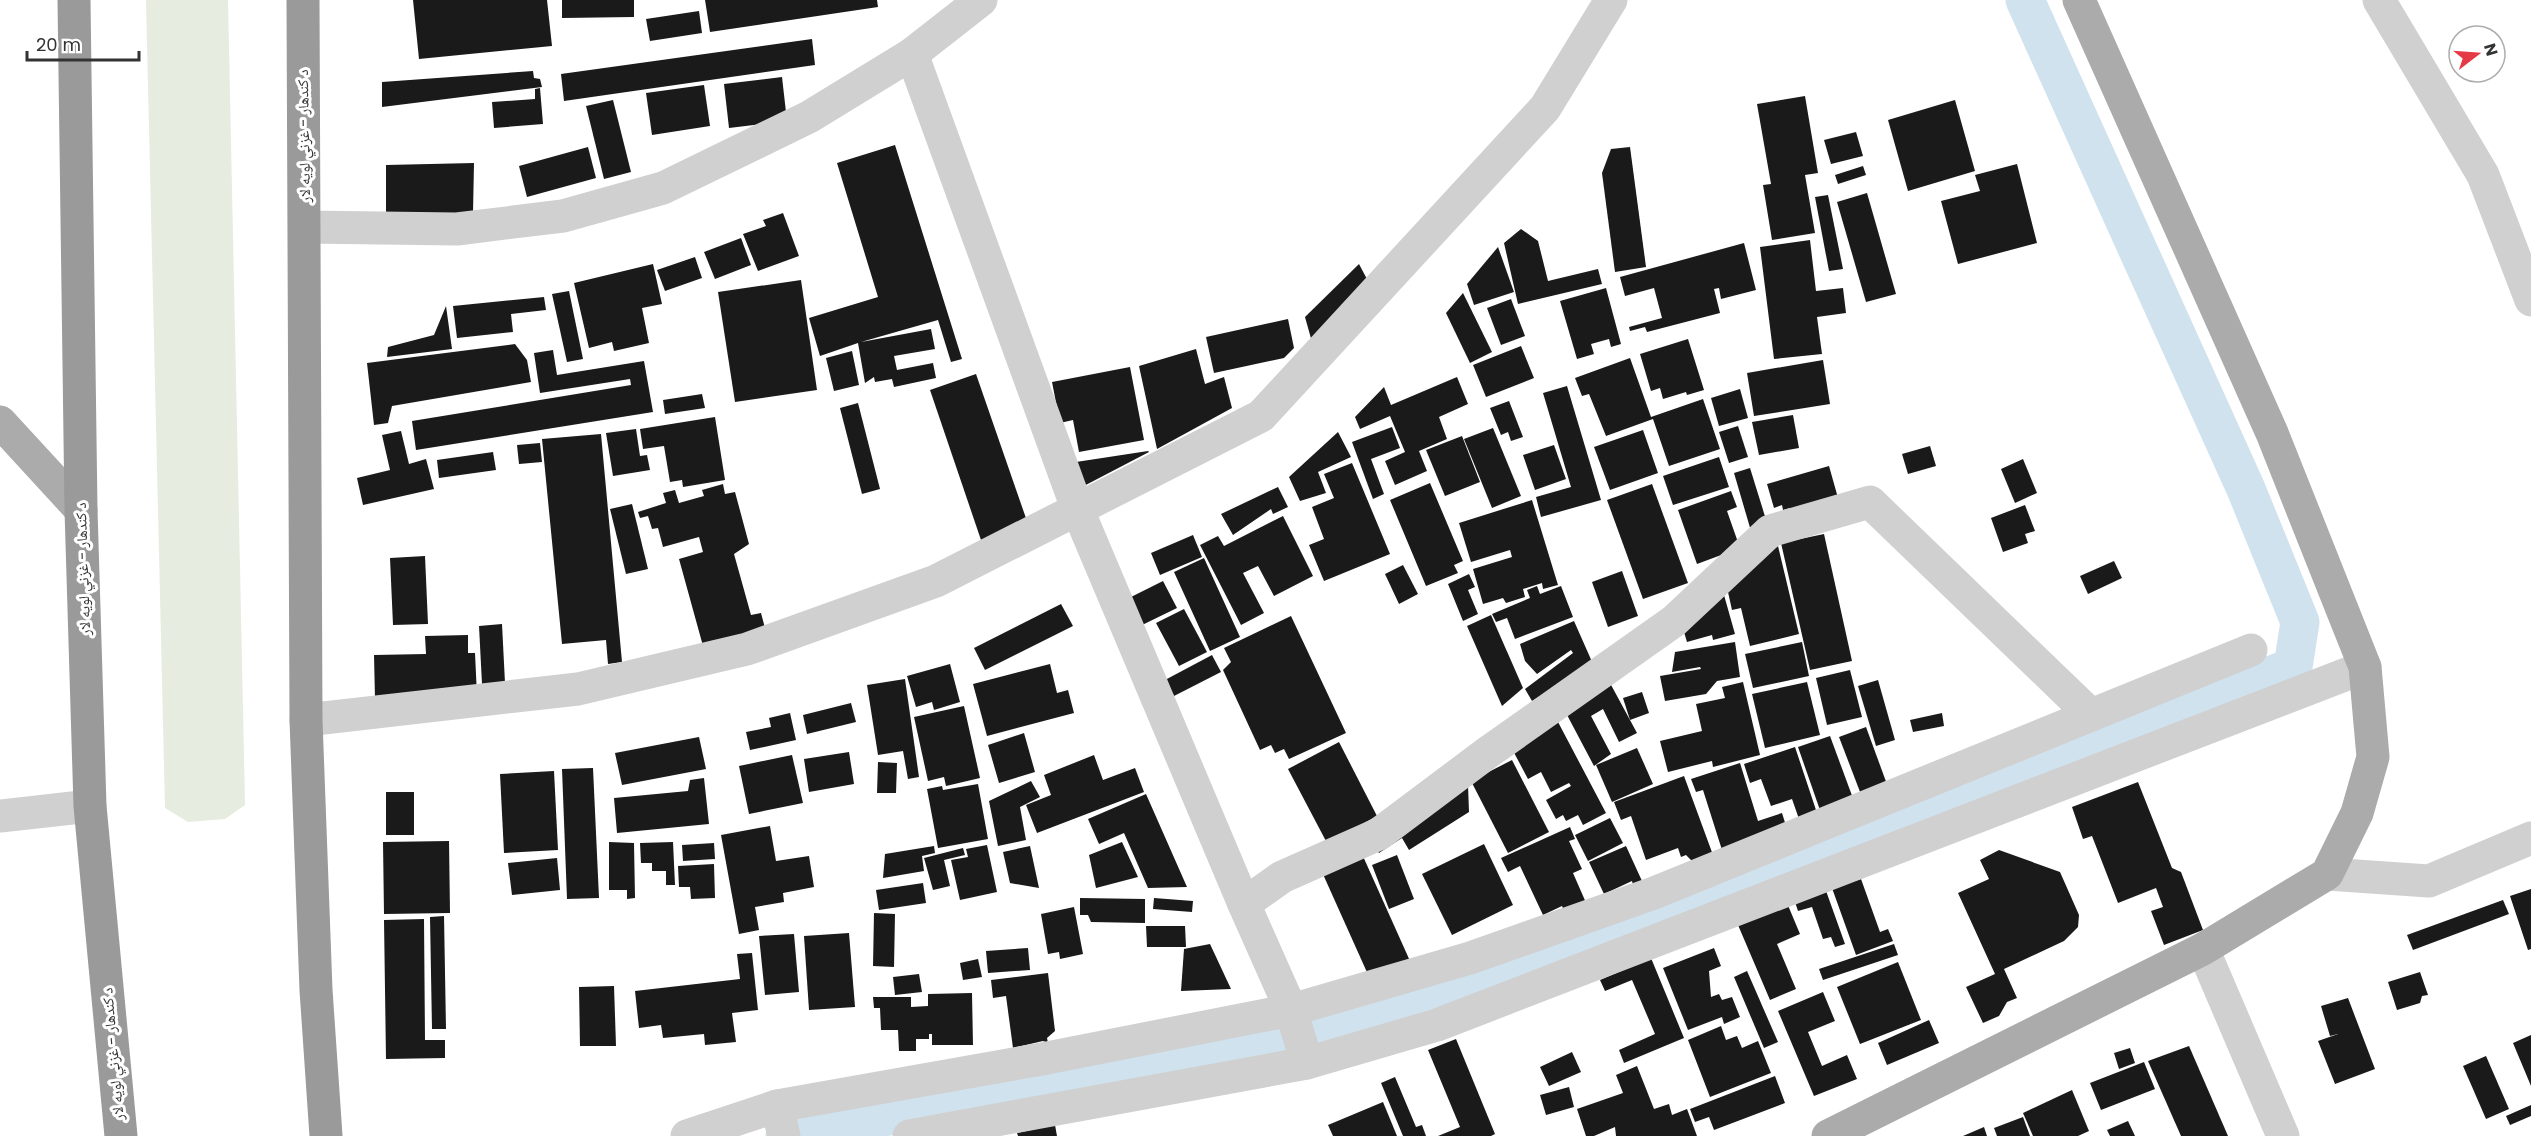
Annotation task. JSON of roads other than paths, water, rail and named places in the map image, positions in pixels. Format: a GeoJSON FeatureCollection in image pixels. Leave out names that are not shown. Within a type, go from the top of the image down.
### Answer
{"type":"FeatureCollection","features":[{"type":"Feature","properties":{"kind":"highway","name":"د کندهار - غزني لويه لار"},"geometry":{"type":"LineString","coordinates":[[74,0],[81,510],[90,806],[121,1136]]}},
{"type":"Feature","properties":{"kind":"highway","name":"د کندهار - غزني لويه لار"},"geometry":{"type":"LineString","coordinates":[[303,0],[306,720],[316,990],[326,1136]]}},
{"type":"Feature","properties":{"kind":"main road"},"geometry":{"type":"LineString","coordinates":[[1828,1136],[2203,949],[2327,874],[2357,813],[2373,757],[2365,667],[2271,433],[2079,0]]}},
{"type":"Feature","properties":{"kind":"main road"},"geometry":{"type":"LineString","coordinates":[[0,422],[81,510]]}},
{"type":"Feature","properties":{"kind":"street"},"geometry":{"type":"LineString","coordinates":[[305,227],[457,229],[563,216],[663,188],[809,117],[912,54],[981,0]]}},
{"type":"Feature","properties":{"kind":"street"},"geometry":{"type":"LineString","coordinates":[[306,720],[578,689],[747,648],[936,581],[1261,416],[1545,108],[1611,0]]}},
{"type":"Feature","properties":{"kind":"street"},"geometry":{"type":"LineString","coordinates":[[2379,0],[2483,175],[2531,300]]}},
{"type":"Feature","properties":{"kind":"street"},"geometry":{"type":"LineString","coordinates":[[912,54],[1077,508],[1293,1015],[1307,1063]]}},
{"type":"Feature","properties":{"kind":"street"},"geometry":{"type":"LineString","coordinates":[[1244,904],[1281,877],[1379,834],[1486,753],[1674,621],[1770,531],[1870,502],[2091,716]]}},
{"type":"Feature","properties":{"kind":"street"},"geometry":{"type":"LineString","coordinates":[[687,1136],[780,1121],[1042,1059],[1293,1015],[1470,958],[1654,893],[2251,650]]}},
{"type":"Feature","properties":{"kind":"street"},"geometry":{"type":"LineString","coordinates":[[909,1136],[1307,1063],[1437,1024],[2365,667]]}},
{"type":"Feature","properties":{"kind":"street"},"geometry":{"type":"LineString","coordinates":[[0,816],[90,806]]}},
{"type":"Feature","properties":{"kind":"street"},"geometry":{"type":"LineString","coordinates":[[2327,874],[2429,881],[2531,838]]}},
{"type":"Feature","properties":{"kind":"street"},"geometry":{"type":"LineString","coordinates":[[2203,949],[2283,1136]]}},
{"type":"Feature","properties":{"kind":"waterway"},"geometry":{"type":"LineString","coordinates":[[785,1136],[1216,1053],[1427,1002],[2293,667],[2300,622],[2246,489],[2025,0]]}}]}
